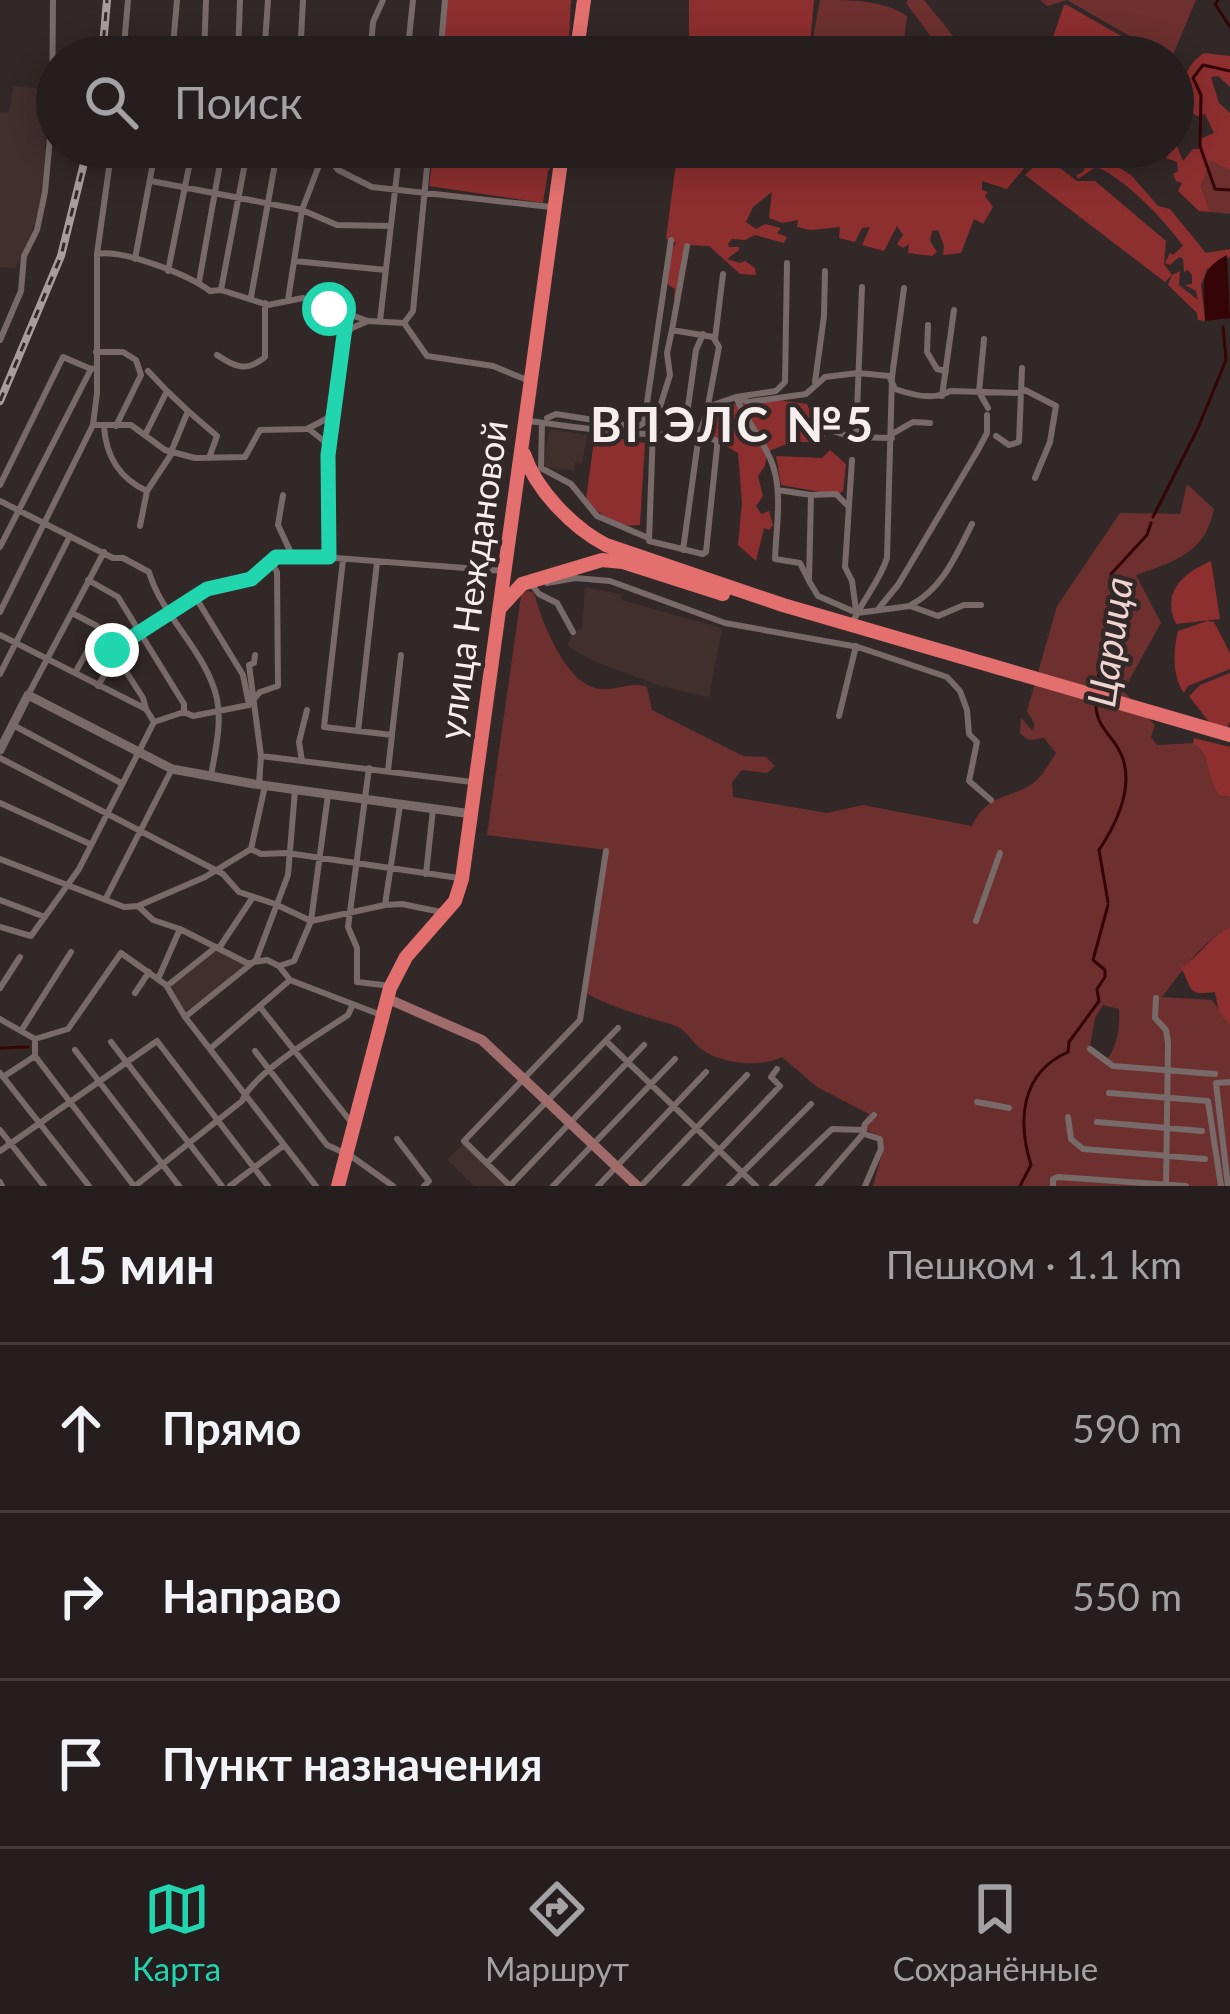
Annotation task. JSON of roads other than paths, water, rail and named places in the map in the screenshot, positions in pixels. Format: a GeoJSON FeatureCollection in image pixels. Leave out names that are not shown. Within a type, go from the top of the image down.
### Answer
{"type":"FeatureCollection","features":[{"type":"Feature","properties":{"kind":"highway"},"geometry":{"type":"LineString","coordinates":[[579,36],[584,0]]}},
{"type":"Feature","properties":{"kind":"highway","name":"улица Неждановой"},"geometry":{"type":"LineString","coordinates":[[344,1158],[385,992],[406,957],[455,901],[463,879],[499,612],[517,581],[526,474],[523,443],[538,420],[531,381],[560,168]]}},
{"type":"Feature","properties":{"kind":"highway"},"geometry":{"type":"LineString","coordinates":[[526,474],[604,552],[851,622],[1230,740]]}},
{"type":"Feature","properties":{"kind":"highway"},"geometry":{"type":"LineString","coordinates":[[517,581],[604,552]]}},
{"type":"Feature","properties":{"kind":"highway"},"geometry":{"type":"LineString","coordinates":[[329,1186],[344,1158]]}},
{"type":"Feature","properties":{"kind":"highway"},"geometry":{"type":"LineString","coordinates":[[338,1186],[344,1158]]}},
{"type":"Feature","properties":{"kind":"main road"},"geometry":{"type":"LineString","coordinates":[[385,992],[472,1034],[526,1078],[639,1186]]}},
{"type":"Feature","properties":{"kind":"street"},"geometry":{"type":"LineString","coordinates":[[53,0],[53,36]]}},
{"type":"Feature","properties":{"kind":"street"},"geometry":{"type":"LineString","coordinates":[[125,36],[128,0]]}},
{"type":"Feature","properties":{"kind":"street"},"geometry":{"type":"LineString","coordinates":[[174,36],[177,0]]}},
{"type":"Feature","properties":{"kind":"street"},"geometry":{"type":"LineString","coordinates":[[205,36],[206,0]]}},
{"type":"Feature","properties":{"kind":"street"},"geometry":{"type":"LineString","coordinates":[[239,36],[240,0]]}},
{"type":"Feature","properties":{"kind":"street"},"geometry":{"type":"LineString","coordinates":[[265,36],[268,0]]}},
{"type":"Feature","properties":{"kind":"street"},"geometry":{"type":"LineString","coordinates":[[301,36],[303,0]]}},
{"type":"Feature","properties":{"kind":"street"},"geometry":{"type":"LineString","coordinates":[[372,36],[383,0]]}},
{"type":"Feature","properties":{"kind":"street"},"geometry":{"type":"LineString","coordinates":[[409,36],[413,0]]}},
{"type":"Feature","properties":{"kind":"street"},"geometry":{"type":"LineString","coordinates":[[441,36],[442,0]]}},
{"type":"Feature","properties":{"kind":"street"},"geometry":{"type":"LineString","coordinates":[[0,340],[16,306],[24,256],[42,212],[45,168]]}},
{"type":"Feature","properties":{"kind":"street"},"geometry":{"type":"LineString","coordinates":[[0,612],[93,425],[97,254],[109,168]]}},
{"type":"Feature","properties":{"kind":"street"},"geometry":{"type":"LineString","coordinates":[[135,259],[153,168]]}},
{"type":"Feature","properties":{"kind":"street"},"geometry":{"type":"LineString","coordinates":[[169,271],[190,168]]}},
{"type":"Feature","properties":{"kind":"street"},"geometry":{"type":"LineString","coordinates":[[199,282],[220,168]]}},
{"type":"Feature","properties":{"kind":"street"},"geometry":{"type":"LineString","coordinates":[[220,290],[245,168]]}},
{"type":"Feature","properties":{"kind":"street"},"geometry":{"type":"LineString","coordinates":[[251,298],[274,168]]}},
{"type":"Feature","properties":{"kind":"street"},"geometry":{"type":"LineString","coordinates":[[288,301],[302,210],[318,168]]}},
{"type":"Feature","properties":{"kind":"street"},"geometry":{"type":"LineString","coordinates":[[334,168],[364,184],[394,190],[555,208]]}},
{"type":"Feature","properties":{"kind":"street"},"geometry":{"type":"LineString","coordinates":[[380,321],[396,168]]}},
{"type":"Feature","properties":{"kind":"street"},"geometry":{"type":"LineString","coordinates":[[404,323],[413,310],[427,168]]}},
{"type":"Feature","properties":{"kind":"street"},"geometry":{"type":"LineString","coordinates":[[151,181],[302,210],[337,225],[390,226]]}},
{"type":"Feature","properties":{"kind":"street"},"geometry":{"type":"LineString","coordinates":[[538,420],[556,414],[641,426],[671,240]]}},
{"type":"Feature","properties":{"kind":"street"},"geometry":{"type":"LineString","coordinates":[[646,537],[655,419],[670,375],[667,353],[687,246]]}},
{"type":"Feature","properties":{"kind":"street"},"geometry":{"type":"LineString","coordinates":[[97,254],[135,259],[199,282],[211,291],[280,305],[310,299],[368,321]]}},
{"type":"Feature","properties":{"kind":"street"},"geometry":{"type":"LineString","coordinates":[[294,261],[386,271]]}},
{"type":"Feature","properties":{"kind":"street"},"geometry":{"type":"LineString","coordinates":[[707,407],[776,391],[785,382],[787,263]]}},
{"type":"Feature","properties":{"kind":"street"},"geometry":{"type":"LineString","coordinates":[[736,397],[749,401],[812,392],[824,316],[825,271]]}},
{"type":"Feature","properties":{"kind":"street"},"geometry":{"type":"LineString","coordinates":[[683,550],[699,434],[719,347],[715,339],[723,274]]}},
{"type":"Feature","properties":{"kind":"street"},"geometry":{"type":"LineString","coordinates":[[856,436],[862,287]]}},
{"type":"Feature","properties":{"kind":"street"},"geometry":{"type":"LineString","coordinates":[[851,622],[880,580],[887,558],[891,382],[904,288]]}},
{"type":"Feature","properties":{"kind":"street"},"geometry":{"type":"LineString","coordinates":[[217,355],[238,368],[253,368],[265,357],[265,303]]}},
{"type":"Feature","properties":{"kind":"street"},"geometry":{"type":"LineString","coordinates":[[942,397],[954,310]]}},
{"type":"Feature","properties":{"kind":"street"},"geometry":{"type":"LineString","coordinates":[[329,557],[328,455],[349,326],[344,312]]}},
{"type":"Feature","properties":{"kind":"street"},"geometry":{"type":"LineString","coordinates":[[349,326],[368,321],[404,323]]}},
{"type":"Feature","properties":{"kind":"street"},"geometry":{"type":"LineString","coordinates":[[404,323],[427,356],[493,366],[531,381]]}},
{"type":"Feature","properties":{"kind":"street"},"geometry":{"type":"LineString","coordinates":[[928,325],[927,352],[937,369],[946,371]]}},
{"type":"Feature","properties":{"kind":"street"},"geometry":{"type":"LineString","coordinates":[[672,330],[715,339]]}},
{"type":"Feature","properties":{"kind":"street"},"geometry":{"type":"LineString","coordinates":[[684,435],[696,350],[703,334]]}},
{"type":"Feature","properties":{"kind":"street"},"geometry":{"type":"LineString","coordinates":[[851,622],[878,608],[898,586],[987,433],[987,411],[979,392],[984,339]]}},
{"type":"Feature","properties":{"kind":"street"},"geometry":{"type":"LineString","coordinates":[[96,352],[123,352],[139,367],[141,375],[116,426]]}},
{"type":"Feature","properties":{"kind":"street"},"geometry":{"type":"LineString","coordinates":[[0,485],[63,357],[94,368]]}},
{"type":"Feature","properties":{"kind":"street"},"geometry":{"type":"LineString","coordinates":[[0,547],[94,368]]}},
{"type":"Feature","properties":{"kind":"street"},"geometry":{"type":"LineString","coordinates":[[996,436],[1010,445],[1019,442],[1022,368]]}},
{"type":"Feature","properties":{"kind":"street"},"geometry":{"type":"LineString","coordinates":[[148,371],[217,436],[208,459]]}},
{"type":"Feature","properties":{"kind":"street"},"geometry":{"type":"LineString","coordinates":[[815,382],[858,373],[883,374],[895,389],[906,393],[942,397],[950,391],[1025,390],[1056,406],[1050,442],[1035,478]]}},
{"type":"Feature","properties":{"kind":"street"},"geometry":{"type":"LineString","coordinates":[[145,435],[167,391]]}},
{"type":"Feature","properties":{"kind":"street"},"geometry":{"type":"LineString","coordinates":[[892,406],[906,393]]}},
{"type":"Feature","properties":{"kind":"street"},"geometry":{"type":"LineString","coordinates":[[736,397],[771,460],[778,490],[776,559],[800,563],[818,596],[851,622]]}},
{"type":"Feature","properties":{"kind":"street"},"geometry":{"type":"LineString","coordinates":[[140,526],[147,491],[171,453],[188,411]]}},
{"type":"Feature","properties":{"kind":"street"},"geometry":{"type":"LineString","coordinates":[[93,425],[131,425],[171,453],[208,459],[248,456],[254,437],[263,428],[307,428],[332,412]]}},
{"type":"Feature","properties":{"kind":"street"},"geometry":{"type":"LineString","coordinates":[[538,420],[637,436],[699,434],[716,441],[708,543],[703,554],[597,516],[571,484],[541,468],[538,420]]}},
{"type":"Feature","properties":{"kind":"street"},"geometry":{"type":"LineString","coordinates":[[830,430],[892,436],[913,422],[929,423]]}},
{"type":"Feature","properties":{"kind":"street"},"geometry":{"type":"LineString","coordinates":[[104,427],[106,451],[127,480],[147,491]]}},
{"type":"Feature","properties":{"kind":"street"},"geometry":{"type":"LineString","coordinates":[[307,428],[324,441],[328,455]]}},
{"type":"Feature","properties":{"kind":"street"},"geometry":{"type":"LineString","coordinates":[[839,716],[855,646],[852,581],[845,567],[852,460]]}},
{"type":"Feature","properties":{"kind":"street"},"geometry":{"type":"LineString","coordinates":[[778,490],[836,494],[849,507]]}},
{"type":"Feature","properties":{"kind":"street"},"geometry":{"type":"LineString","coordinates":[[283,495],[278,525],[292,555]]}},
{"type":"Feature","properties":{"kind":"street"},"geometry":{"type":"LineString","coordinates":[[809,581],[811,495]]}},
{"type":"Feature","properties":{"kind":"street"},"geometry":{"type":"LineString","coordinates":[[0,501],[149,572],[217,697],[211,776]]}},
{"type":"Feature","properties":{"kind":"street"},"geometry":{"type":"LineString","coordinates":[[910,606],[940,582],[972,524]]}},
{"type":"Feature","properties":{"kind":"street"},"geometry":{"type":"LineString","coordinates":[[0,674],[70,536]]}},
{"type":"Feature","properties":{"kind":"street"},"geometry":{"type":"LineString","coordinates":[[104,552],[0,754],[223,874],[239,892],[311,921],[385,905],[444,914]]}},
{"type":"Feature","properties":{"kind":"street"},"geometry":{"type":"LineString","coordinates":[[98,686],[113,653],[169,613],[222,583],[244,583],[270,561],[292,555],[377,561],[517,581],[602,580],[724,623],[855,646],[947,676],[960,691],[968,710],[968,734],[977,742],[969,781],[991,800]]}},
{"type":"Feature","properties":{"kind":"street"},"geometry":{"type":"LineString","coordinates":[[343,559],[324,727],[392,735]]}},
{"type":"Feature","properties":{"kind":"street"},"geometry":{"type":"LineString","coordinates":[[0,927],[31,936],[66,886],[154,722],[184,712],[193,716],[251,704],[260,692],[278,686],[277,572],[270,561]]}},
{"type":"Feature","properties":{"kind":"street"},"geometry":{"type":"LineString","coordinates":[[358,731],[377,561]]}},
{"type":"Feature","properties":{"kind":"street"},"geometry":{"type":"LineString","coordinates":[[88,580],[118,598],[184,704],[184,712]]}},
{"type":"Feature","properties":{"kind":"street"},"geometry":{"type":"LineString","coordinates":[[517,581],[557,603],[573,632]]}},
{"type":"Feature","properties":{"kind":"street"},"geometry":{"type":"LineString","coordinates":[[196,598],[243,675],[251,704],[262,786],[251,849]]}},
{"type":"Feature","properties":{"kind":"street"},"geometry":{"type":"LineString","coordinates":[[878,608],[910,606],[938,616],[964,605],[981,605]]}},
{"type":"Feature","properties":{"kind":"street"},"geometry":{"type":"LineString","coordinates":[[72,613],[94,623],[154,722]]}},
{"type":"Feature","properties":{"kind":"street"},"geometry":{"type":"LineString","coordinates":[[75,673],[99,631]]}},
{"type":"Feature","properties":{"kind":"street"},"geometry":{"type":"LineString","coordinates":[[0,635],[146,709]]}},
{"type":"Feature","properties":{"kind":"street"},"geometry":{"type":"LineString","coordinates":[[251,704],[249,665],[255,655]]}},
{"type":"Feature","properties":{"kind":"street"},"geometry":{"type":"LineString","coordinates":[[388,771],[400,655]]}},
{"type":"Feature","properties":{"kind":"street"},"geometry":{"type":"LineString","coordinates":[[28,695],[172,769],[472,814]]}},
{"type":"Feature","properties":{"kind":"street"},"geometry":{"type":"LineString","coordinates":[[302,761],[299,742],[308,710]]}},
{"type":"Feature","properties":{"kind":"street"},"geometry":{"type":"LineString","coordinates":[[13,725],[121,783]]}},
{"type":"Feature","properties":{"kind":"street"},"geometry":{"type":"LineString","coordinates":[[261,756],[476,782]]}},
{"type":"Feature","properties":{"kind":"street"},"geometry":{"type":"LineString","coordinates":[[369,768],[350,936],[357,948],[358,982],[385,992]]}},
{"type":"Feature","properties":{"kind":"street"},"geometry":{"type":"LineString","coordinates":[[106,898],[172,769]]}},
{"type":"Feature","properties":{"kind":"street"},"geometry":{"type":"LineString","coordinates":[[184,1017],[256,960],[288,874],[295,790]]}},
{"type":"Feature","properties":{"kind":"street"},"geometry":{"type":"LineString","coordinates":[[138,906],[153,920],[247,963],[256,960],[279,966],[294,961],[311,921],[328,795]]}},
{"type":"Feature","properties":{"kind":"street"},"geometry":{"type":"LineString","coordinates":[[0,803],[90,844]]}},
{"type":"Feature","properties":{"kind":"street"},"geometry":{"type":"LineString","coordinates":[[385,905],[400,805]]}},
{"type":"Feature","properties":{"kind":"street"},"geometry":{"type":"LineString","coordinates":[[426,874],[434,809]]}},
{"type":"Feature","properties":{"kind":"street"},"geometry":{"type":"LineString","coordinates":[[251,849],[260,854],[463,879]]}},
{"type":"Feature","properties":{"kind":"street"},"geometry":{"type":"LineString","coordinates":[[0,859],[124,907],[138,906],[251,849]]}},
{"type":"Feature","properties":{"kind":"street"},"geometry":{"type":"LineString","coordinates":[[606,851],[580,1020],[464,1141],[510,1186],[644,1045]]}},
{"type":"Feature","properties":{"kind":"street"},"geometry":{"type":"LineString","coordinates":[[976,921],[1000,853]]}},
{"type":"Feature","properties":{"kind":"street"},"geometry":{"type":"LineString","coordinates":[[167,986],[218,948],[253,897]]}},
{"type":"Feature","properties":{"kind":"street"},"geometry":{"type":"LineString","coordinates":[[0,900],[45,917]]}},
{"type":"Feature","properties":{"kind":"street"},"geometry":{"type":"LineString","coordinates":[[158,980],[180,929]]}},
{"type":"Feature","properties":{"kind":"street"},"geometry":{"type":"LineString","coordinates":[[21,1031],[71,952]]}},
{"type":"Feature","properties":{"kind":"street"},"geometry":{"type":"LineString","coordinates":[[0,1019],[35,1039],[68,1029],[121,952],[167,986],[184,1017],[316,1186]]}},
{"type":"Feature","properties":{"kind":"street"},"geometry":{"type":"LineString","coordinates":[[0,988],[20,957]]}},
{"type":"Feature","properties":{"kind":"street"},"geometry":{"type":"LineString","coordinates":[[279,966],[290,980],[381,1015]]}},
{"type":"Feature","properties":{"kind":"street"},"geometry":{"type":"LineString","coordinates":[[135,993],[149,972]]}},
{"type":"Feature","properties":{"kind":"street"},"geometry":{"type":"LineString","coordinates":[[211,1048],[290,980]]}},
{"type":"Feature","properties":{"kind":"street"},"geometry":{"type":"LineString","coordinates":[[1156,998],[1155,1018],[1168,1037],[1166,1185]]}},
{"type":"Feature","properties":{"kind":"street"},"geometry":{"type":"LineString","coordinates":[[35,1039],[35,1056],[135,1186],[190,1145],[271,1071],[348,1015],[353,1004]]}},
{"type":"Feature","properties":{"kind":"street"},"geometry":{"type":"LineString","coordinates":[[260,1007],[353,1124]]}},
{"type":"Feature","properties":{"kind":"street"},"geometry":{"type":"LineString","coordinates":[[487,1163],[619,1028]]}},
{"type":"Feature","properties":{"kind":"street"},"geometry":{"type":"LineString","coordinates":[[0,1151],[157,1041],[268,1186]]}},
{"type":"Feature","properties":{"kind":"street"},"geometry":{"type":"LineString","coordinates":[[606,1041],[756,1186]]}},
{"type":"Feature","properties":{"kind":"street"},"geometry":{"type":"LineString","coordinates":[[112,1042],[226,1186],[284,1145]]}},
{"type":"Feature","properties":{"kind":"street"},"geometry":{"type":"LineString","coordinates":[[1090,1049],[1113,1066],[1230,1082]]}},
{"type":"Feature","properties":{"kind":"street"},"geometry":{"type":"LineString","coordinates":[[74,1050],[179,1186]]}},
{"type":"Feature","properties":{"kind":"street"},"geometry":{"type":"LineString","coordinates":[[255,1052],[327,1144],[393,1186]]}},
{"type":"Feature","properties":{"kind":"street"},"geometry":{"type":"LineString","coordinates":[[35,1056],[1,1076],[89,1186]]}},
{"type":"Feature","properties":{"kind":"street"},"geometry":{"type":"LineString","coordinates":[[553,1186],[675,1059]]}},
{"type":"Feature","properties":{"kind":"street"},"geometry":{"type":"LineString","coordinates":[[685,1186],[780,1086],[771,1077],[777,1069]]}},
{"type":"Feature","properties":{"kind":"street"},"geometry":{"type":"LineString","coordinates":[[598,1186],[706,1072]]}},
{"type":"Feature","properties":{"kind":"street"},"geometry":{"type":"LineString","coordinates":[[639,1186],[747,1075]]}},
{"type":"Feature","properties":{"kind":"street"},"geometry":{"type":"LineString","coordinates":[[1215,1079],[1225,1186]]}},
{"type":"Feature","properties":{"kind":"street"},"geometry":{"type":"LineString","coordinates":[[1108,1093],[1208,1101],[1225,1186]]}},
{"type":"Feature","properties":{"kind":"street"},"geometry":{"type":"LineString","coordinates":[[977,1102],[1009,1108]]}},
{"type":"Feature","properties":{"kind":"street"},"geometry":{"type":"LineString","coordinates":[[728,1186],[811,1104]]}},
{"type":"Feature","properties":{"kind":"street"},"geometry":{"type":"LineString","coordinates":[[818,1186],[874,1115]]}},
{"type":"Feature","properties":{"kind":"street"},"geometry":{"type":"LineString","coordinates":[[1068,1118],[1068,1133],[1083,1149],[1204,1159]]}},
{"type":"Feature","properties":{"kind":"street"},"geometry":{"type":"LineString","coordinates":[[1097,1122],[1202,1131]]}},
{"type":"Feature","properties":{"kind":"street"},"geometry":{"type":"LineString","coordinates":[[772,1186],[832,1129],[880,1139],[881,1149],[865,1186]]}},
{"type":"Feature","properties":{"kind":"street"},"geometry":{"type":"LineString","coordinates":[[0,1130],[44,1186]]}},
{"type":"Feature","properties":{"kind":"street"},"geometry":{"type":"LineString","coordinates":[[397,1139],[429,1181],[424,1186]]}},
{"type":"Feature","properties":{"kind":"street"},"geometry":{"type":"LineString","coordinates":[[1053,1186],[1055,1177],[1186,1186]]}},
{"type":"Feature","properties":{"kind":"waterway","name":"Царица"},"geometry":{"type":"LineString","coordinates":[[1218,0],[1215,4],[1230,27]]}},
{"type":"Feature","properties":{"kind":"waterway","name":"Царица"},"geometry":{"type":"LineString","coordinates":[[1194,77],[1203,65],[1230,71]]}},
{"type":"Feature","properties":{"kind":"waterway","name":"Царица"},"geometry":{"type":"LineString","coordinates":[[1194,80],[1201,95],[1200,146],[1215,189],[1230,190]]}},
{"type":"Feature","properties":{"kind":"waterway","name":"Царица"},"geometry":{"type":"LineString","coordinates":[[1153,517],[1226,360],[1223,327]]}},
{"type":"Feature","properties":{"kind":"waterway","name":"Царица"},"geometry":{"type":"LineString","coordinates":[[1097,690],[1117,620],[1111,574],[1147,535],[1151,523]]}},
{"type":"Feature","properties":{"kind":"waterway","name":"Царица"},"geometry":{"type":"LineString","coordinates":[[1096,699],[1098,718],[1123,759],[1126,783],[1121,807],[1099,850],[1108,902]]}},
{"type":"Feature","properties":{"kind":"waterway","name":"Царица"},"geometry":{"type":"LineString","coordinates":[[1020,1186],[1031,1165],[1024,1115],[1032,1085],[1040,1072],[1068,1052],[1069,1042],[1099,1001],[1097,989],[1105,970],[1093,960],[1108,905]]}},
{"type":"Feature","properties":{"kind":"waterway"},"geometry":{"type":"LineString","coordinates":[[0,1048],[28,1047]]}},
{"type":"Feature","properties":{"kind":"railway"},"geometry":{"type":"LineString","coordinates":[[104,36],[107,0]]}},
{"type":"Feature","properties":{"kind":"railway"},"geometry":{"type":"LineString","coordinates":[[0,401],[61,256],[83,168]]}},
{"type":"Feature","properties":{"kind":"district","name":"ВПЭЛС №5"},"geometry":{"type":"Point","coordinates":[733,425]}}]}
